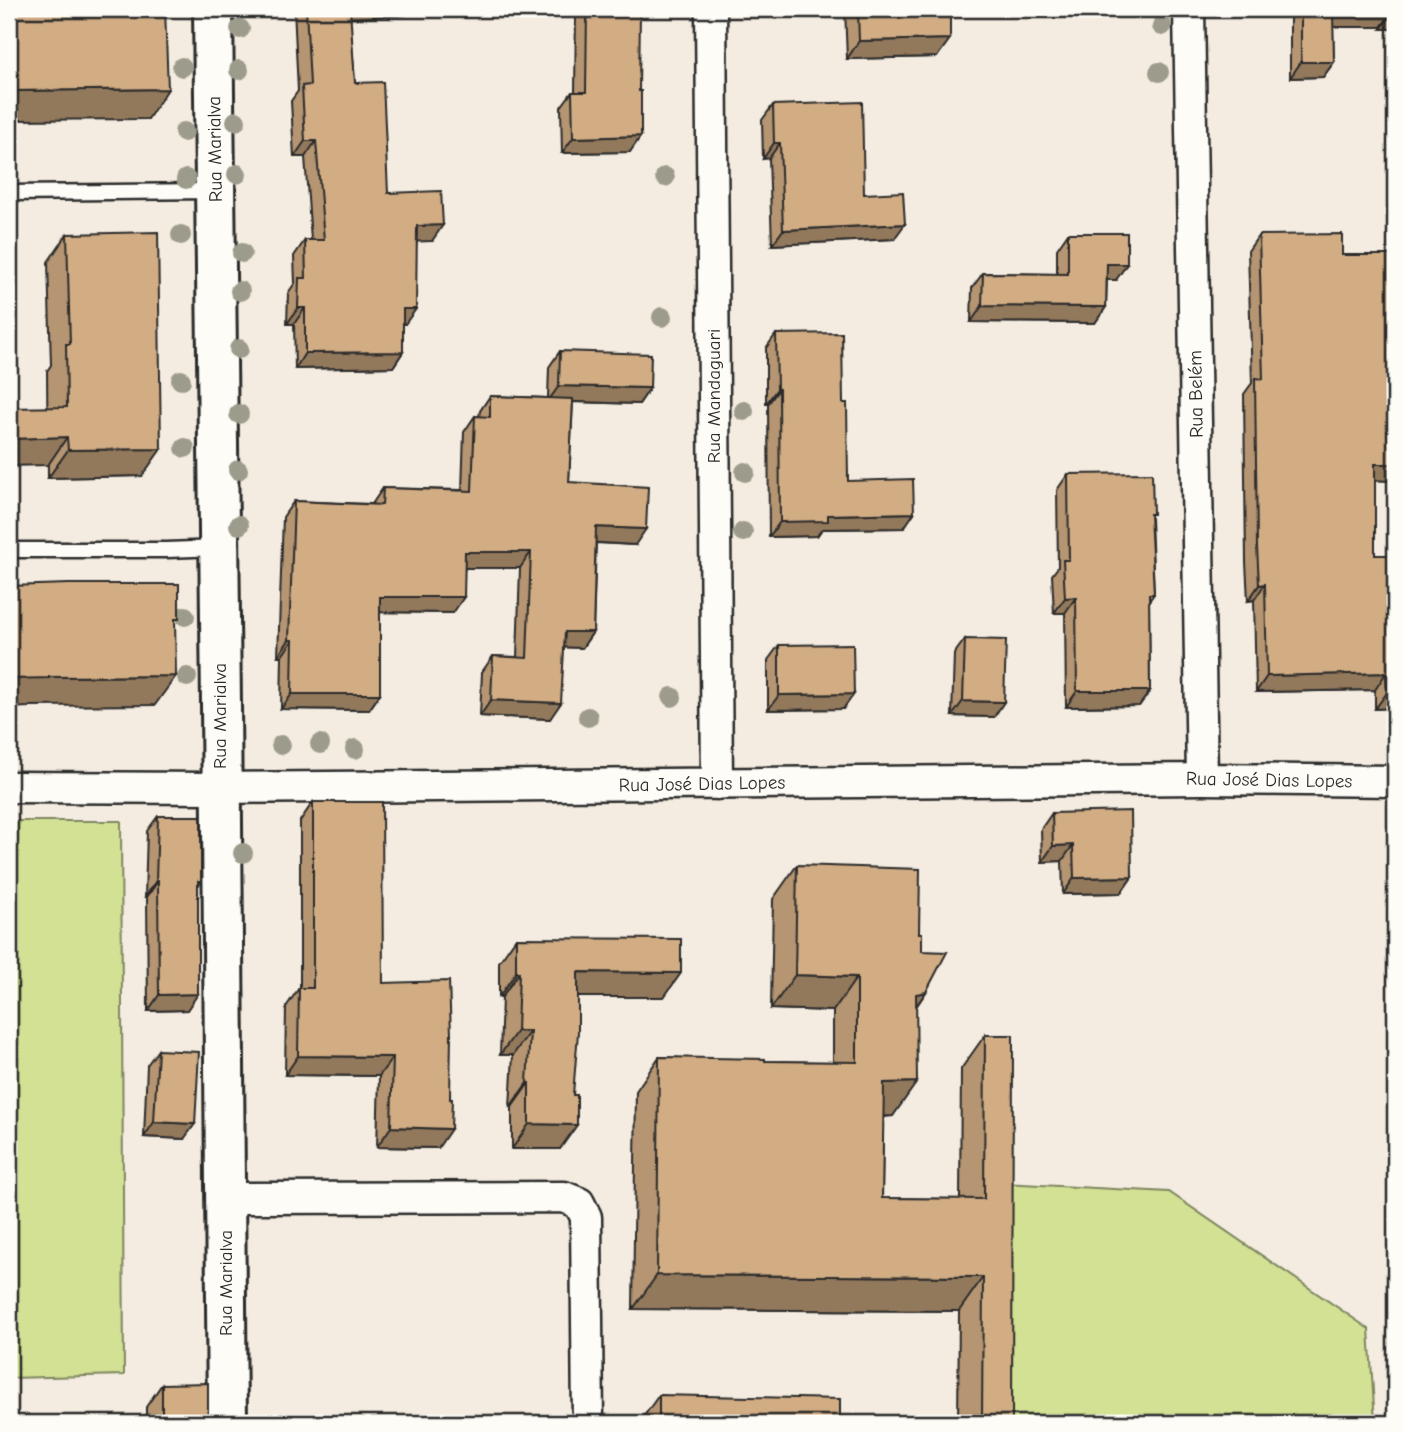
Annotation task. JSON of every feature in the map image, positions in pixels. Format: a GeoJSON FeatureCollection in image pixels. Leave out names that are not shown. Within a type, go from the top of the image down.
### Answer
{"type":"FeatureCollection","features":[{"type":"Feature","properties":{"kind":"street","name":"Rua Marialva"},"geometry":{"type":"LineString","coordinates":[[213,9],[227,1423]]}},
{"type":"Feature","properties":{"kind":"street","name":"Rua Mandaguari"},"geometry":{"type":"LineString","coordinates":[[711,9],[717,784]]}},
{"type":"Feature","properties":{"kind":"street","name":"Rua Belém"},"geometry":{"type":"LineString","coordinates":[[1189,9],[1202,779]]}},
{"type":"Feature","properties":{"kind":"street","name":"Rua José Dias Lopes"},"geometry":{"type":"LineString","coordinates":[[9,787],[220,788],[1202,779],[1395,781]]}},
{"type":"Feature","properties":{"kind":"street"},"geometry":{"type":"LineString","coordinates":[[225,1199],[564,1197],[579,1203],[586,1217],[588,1423]]}},
{"type":"Feature","properties":{"kind":"lane"},"geometry":{"type":"LineString","coordinates":[[9,193],[215,191]]}},
{"type":"Feature","properties":{"kind":"lane"},"geometry":{"type":"LineString","coordinates":[[9,550],[220,548]]}},
{"type":"Feature","properties":{"kind":"green space"},"geometry":{"type":"Polygon","coordinates":[[[9,821],[121,821],[124,1375],[10,1378],[11,1423],[9,1423],[9,821]]]}},
{"type":"Feature","properties":{"kind":"green space"},"geometry":{"type":"Polygon","coordinates":[[[1003,1183],[1169,1192],[1369,1329],[1375,1423],[999,1423],[1003,1183]]]}},
{"type":"Feature","properties":{"kind":"building"},"geometry":{"type":"Polygon","coordinates":[[[9,9],[165,9],[168,89],[9,91],[9,9]]]}},
{"type":"Feature","properties":{"kind":"building"},"geometry":{"type":"Polygon","coordinates":[[[306,9],[350,9],[355,83],[383,82],[388,193],[441,191],[443,225],[417,226],[416,309],[403,309],[403,352],[305,353],[305,308],[298,308],[299,278],[306,278],[305,240],[324,240],[316,141],[305,141],[302,86],[310,85],[306,9]]]}},
{"type":"Feature","properties":{"kind":"building"},"geometry":{"type":"Polygon","coordinates":[[[587,9],[640,9],[641,136],[573,138],[572,92],[586,92],[587,9]]]}},
{"type":"Feature","properties":{"kind":"building"},"geometry":{"type":"Polygon","coordinates":[[[858,9],[950,9],[950,39],[859,41],[858,9]]]}},
{"type":"Feature","properties":{"kind":"building"},"geometry":{"type":"Polygon","coordinates":[[[1301,9],[1395,9],[1395,14],[1333,11],[1334,62],[1301,62],[1301,9]]]}},
{"type":"Feature","properties":{"kind":"building"},"geometry":{"type":"Polygon","coordinates":[[[862,102],[864,194],[903,192],[905,224],[783,230],[780,143],[774,143],[773,105],[862,102]]]}},
{"type":"Feature","properties":{"kind":"building"},"geometry":{"type":"Polygon","coordinates":[[[158,232],[161,449],[68,450],[67,437],[9,439],[9,408],[67,407],[66,344],[70,344],[67,234],[158,232]]]}},
{"type":"Feature","properties":{"kind":"building"},"geometry":{"type":"Polygon","coordinates":[[[1068,233],[1127,233],[1127,264],[1107,264],[1106,307],[982,306],[983,273],[1068,274],[1068,233]]]}},
{"type":"Feature","properties":{"kind":"building"},"geometry":{"type":"Polygon","coordinates":[[[1342,234],[1342,255],[1395,255],[1395,464],[1375,464],[1375,555],[1395,555],[1395,693],[1387,693],[1386,673],[1267,676],[1265,584],[1259,585],[1257,546],[1255,378],[1263,379],[1259,235],[1342,234]]]}},
{"type":"Feature","properties":{"kind":"building"},"geometry":{"type":"Polygon","coordinates":[[[842,333],[843,403],[847,403],[848,481],[913,479],[914,513],[828,515],[828,521],[780,522],[776,334],[842,333]]]}},
{"type":"Feature","properties":{"kind":"building"},"geometry":{"type":"Polygon","coordinates":[[[560,351],[651,354],[650,388],[559,386],[560,351]]]}},
{"type":"Feature","properties":{"kind":"building"},"geometry":{"type":"Polygon","coordinates":[[[490,396],[573,399],[569,482],[648,487],[646,529],[596,527],[593,632],[565,632],[561,703],[491,700],[493,656],[527,658],[531,552],[465,552],[464,597],[380,597],[380,694],[292,694],[293,640],[289,640],[294,501],[382,505],[383,488],[472,491],[475,416],[490,417],[490,396]]]}},
{"type":"Feature","properties":{"kind":"building"},"geometry":{"type":"Polygon","coordinates":[[[1152,473],[1153,514],[1150,514],[1154,594],[1149,594],[1150,691],[1077,691],[1076,597],[1065,598],[1063,560],[1069,560],[1068,474],[1152,473]]]}},
{"type":"Feature","properties":{"kind":"building"},"geometry":{"type":"Polygon","coordinates":[[[179,584],[179,619],[175,619],[176,676],[9,679],[9,586],[179,584]]]}},
{"type":"Feature","properties":{"kind":"building"},"geometry":{"type":"Polygon","coordinates":[[[965,639],[1006,640],[1004,702],[963,701],[965,639]]]}},
{"type":"Feature","properties":{"kind":"building"},"geometry":{"type":"Polygon","coordinates":[[[853,644],[854,694],[779,695],[779,645],[853,644]]]}},
{"type":"Feature","properties":{"kind":"building"},"geometry":{"type":"Polygon","coordinates":[[[313,802],[382,802],[383,983],[449,981],[451,1129],[391,1127],[393,1057],[298,1056],[299,988],[313,988],[313,802]]]}},
{"type":"Feature","properties":{"kind":"building"},"geometry":{"type":"Polygon","coordinates":[[[1131,811],[1132,877],[1074,878],[1073,845],[1053,846],[1052,813],[1131,811]]]}},
{"type":"Feature","properties":{"kind":"building"},"geometry":{"type":"Polygon","coordinates":[[[158,816],[201,816],[198,994],[159,995],[156,881],[158,816]]]}},
{"type":"Feature","properties":{"kind":"building"},"geometry":{"type":"Polygon","coordinates":[[[797,865],[920,869],[919,933],[922,933],[922,951],[947,952],[926,992],[916,994],[917,1082],[884,1083],[882,1198],[984,1199],[985,1035],[1013,1035],[1012,1423],[982,1423],[983,1277],[657,1275],[659,1057],[857,1062],[857,977],[795,975],[797,865]]]}},
{"type":"Feature","properties":{"kind":"building"},"geometry":{"type":"Polygon","coordinates":[[[516,938],[681,939],[681,973],[578,972],[578,1032],[573,1095],[577,1095],[577,1125],[529,1124],[527,1083],[530,1031],[517,1031],[519,972],[516,972],[516,938]]]}},
{"type":"Feature","properties":{"kind":"building"},"geometry":{"type":"Polygon","coordinates":[[[158,1050],[199,1052],[195,1124],[154,1122],[158,1050]]]}},
{"type":"Feature","properties":{"kind":"building"},"geometry":{"type":"Polygon","coordinates":[[[208,1383],[208,1423],[162,1423],[162,1384],[208,1383]]]}},
{"type":"Feature","properties":{"kind":"building"},"geometry":{"type":"Polygon","coordinates":[[[659,1395],[840,1399],[840,1423],[659,1423],[659,1395]]]}}]}
